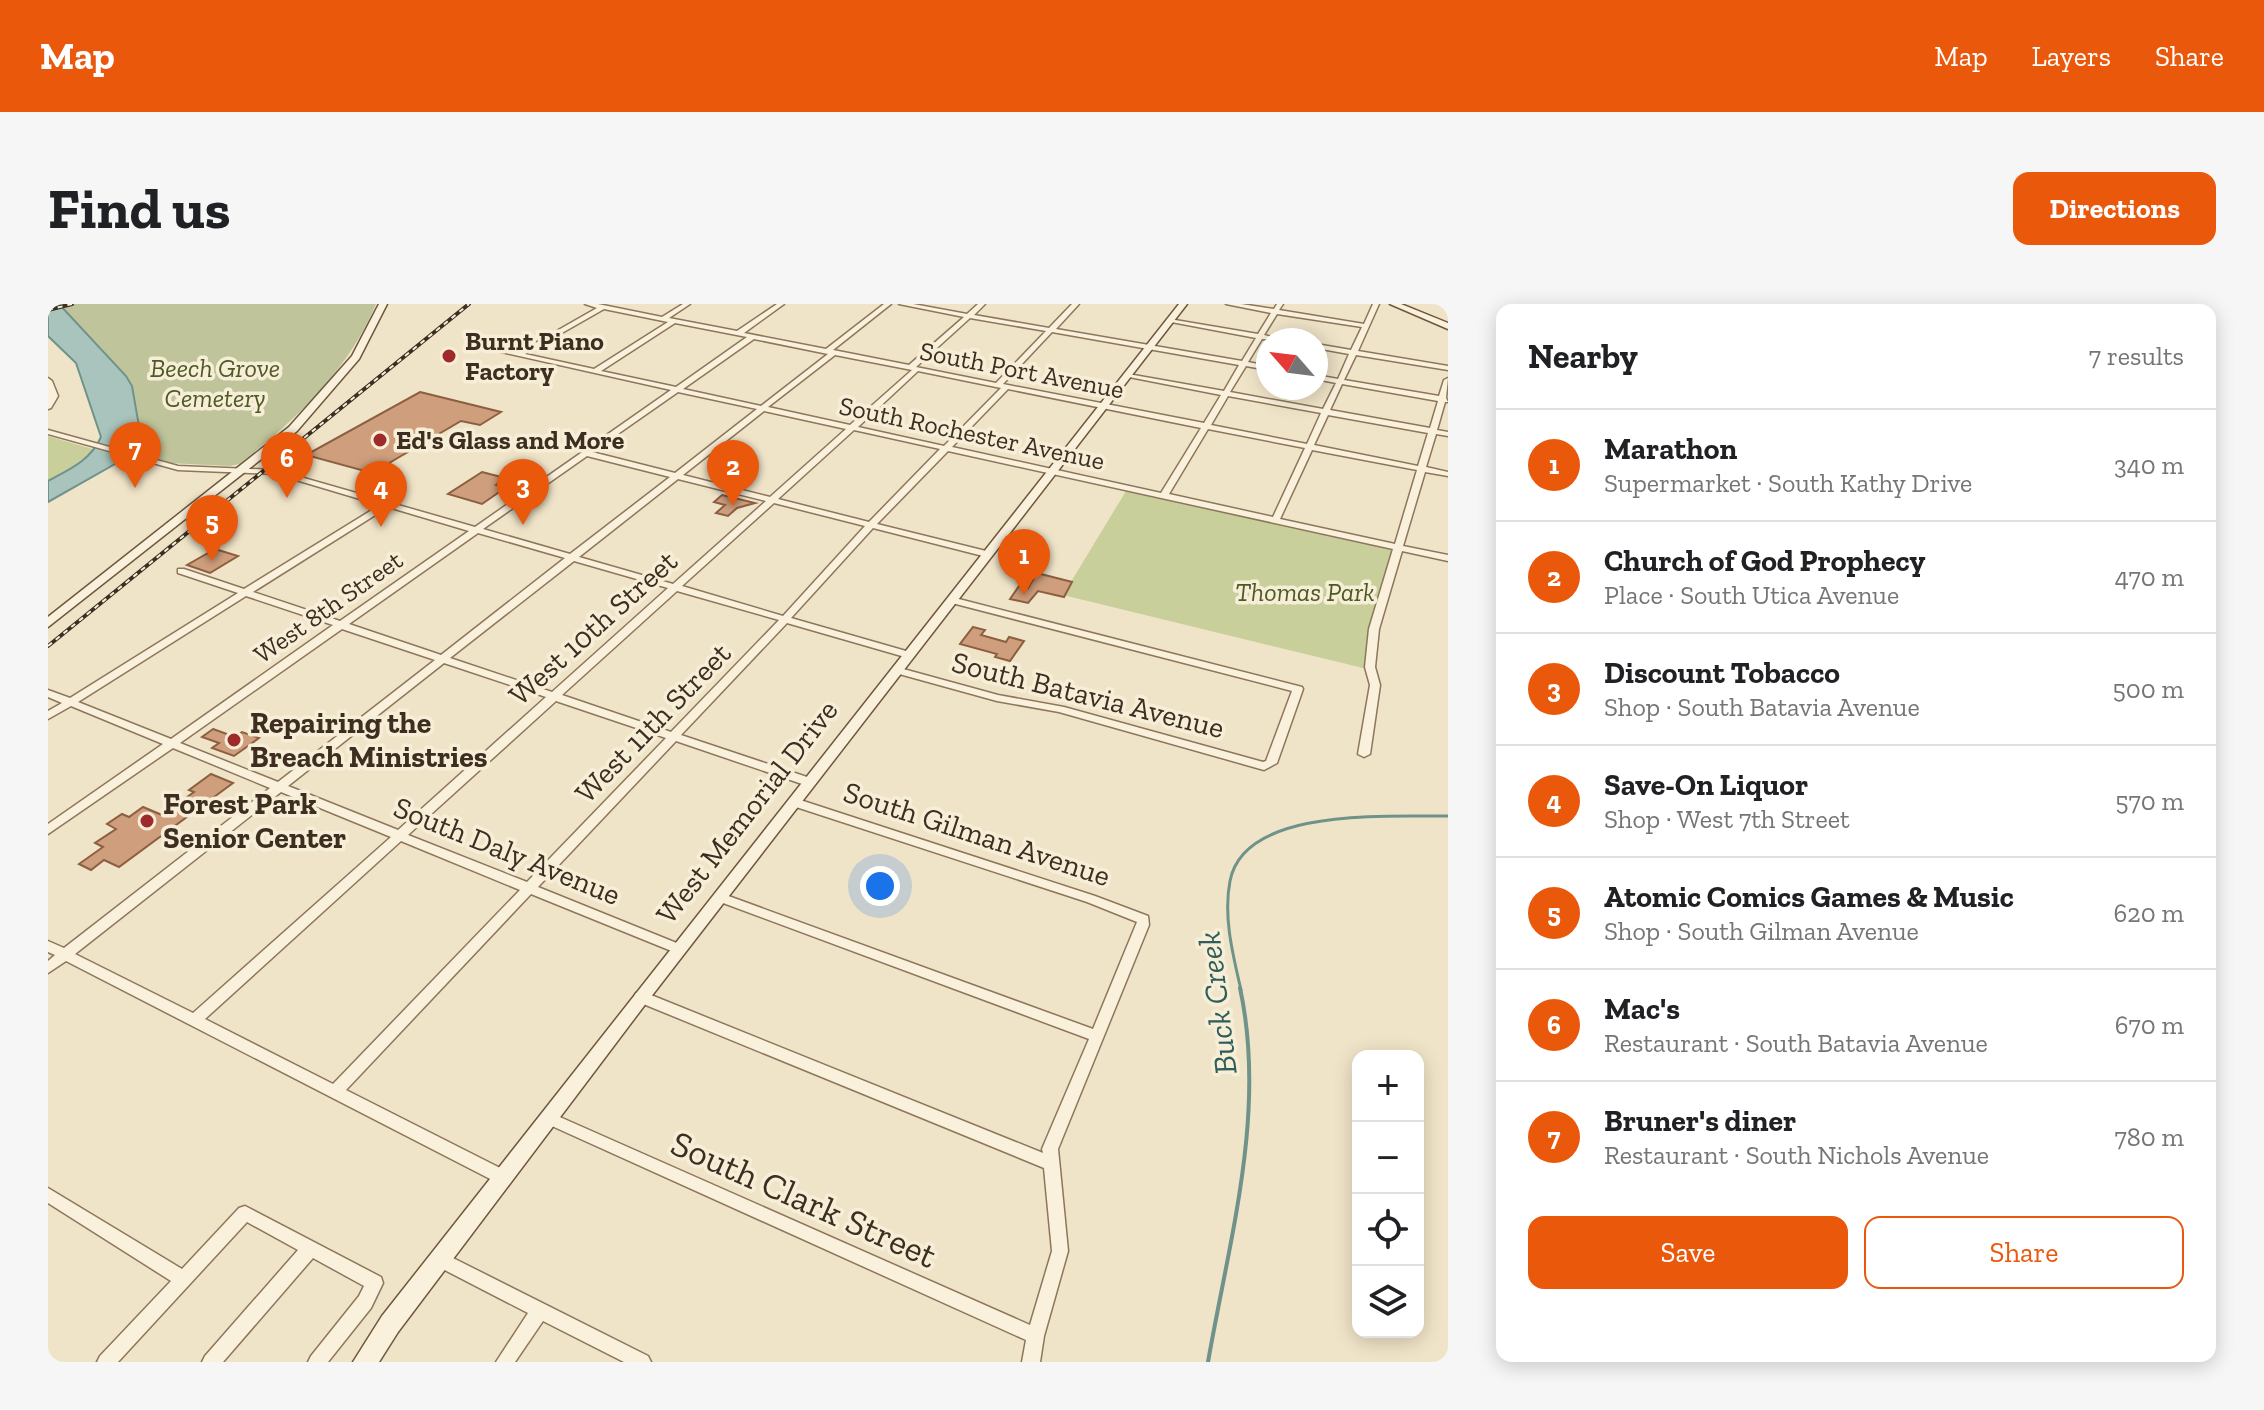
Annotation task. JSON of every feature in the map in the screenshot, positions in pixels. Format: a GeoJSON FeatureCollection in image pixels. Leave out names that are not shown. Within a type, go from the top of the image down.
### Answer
{"type":"FeatureCollection","features":[{"type":"Feature","properties":{"kind":"main road"},"geometry":{"type":"LineString","coordinates":[[48,623],[293,429],[356,357],[383,304]]}},
{"type":"Feature","properties":{"kind":"main road","name":"West Memorial Drive"},"geometry":{"type":"LineString","coordinates":[[365,1362],[439,1259],[641,997],[1183,304]]}},
{"type":"Feature","properties":{"kind":"main road"},"geometry":{"type":"LineString","coordinates":[[1394,304],[1448,326]]}},
{"type":"Feature","properties":{"kind":"street","name":"South Port Avenue"},"geometry":{"type":"LineString","coordinates":[[591,304],[1448,474]]}},
{"type":"Feature","properties":{"kind":"street"},"geometry":{"type":"LineString","coordinates":[[663,319],[687,304]]}},
{"type":"Feature","properties":{"kind":"street"},"geometry":{"type":"LineString","coordinates":[[738,334],[781,304]]}},
{"type":"Feature","properties":{"kind":"street"},"geometry":{"type":"LineString","coordinates":[[48,968],[440,657],[761,409],[888,304]]}},
{"type":"Feature","properties":{"kind":"street"},"geometry":{"type":"LineString","coordinates":[[902,304],[1256,366]]}},
{"type":"Feature","properties":{"kind":"street","name":"West 10th Street"},"geometry":{"type":"LineString","coordinates":[[195,1020],[851,429],[982,304]]}},
{"type":"Feature","properties":{"kind":"street","name":"West 11th Street"},"geometry":{"type":"LineString","coordinates":[[335,1092],[785,619],[1076,304]]}},
{"type":"Feature","properties":{"kind":"street"},"geometry":{"type":"LineString","coordinates":[[1229,304],[1277,308],[1365,326]]}},
{"type":"Feature","properties":{"kind":"street"},"geometry":{"type":"LineString","coordinates":[[1275,521],[1376,304]]}},
{"type":"Feature","properties":{"kind":"street"},"geometry":{"type":"LineString","coordinates":[[519,355],[603,307]]}},
{"type":"Feature","properties":{"kind":"street"},"geometry":{"type":"LineString","coordinates":[[1265,328],[1277,308]]}},
{"type":"Feature","properties":{"kind":"street"},"geometry":{"type":"LineString","coordinates":[[594,372],[674,321]]}},
{"type":"Feature","properties":{"kind":"street"},"geometry":{"type":"LineString","coordinates":[[1169,321],[1256,336]]}},
{"type":"Feature","properties":{"kind":"street","name":"West 8th Street"},"geometry":{"type":"LineString","coordinates":[[48,830],[752,337]]}},
{"type":"Feature","properties":{"kind":"street"},"geometry":{"type":"LineString","coordinates":[[1163,497],[1256,343]]}},
{"type":"Feature","properties":{"kind":"street","name":"South Rochester Avenue"},"geometry":{"type":"LineString","coordinates":[[487,348],[1448,558]]}},
{"type":"Feature","properties":{"kind":"street"},"geometry":{"type":"LineString","coordinates":[[1328,348],[1448,368]]}},
{"type":"Feature","properties":{"kind":"street"},"geometry":{"type":"LineString","coordinates":[[1128,376],[1448,434]]}},
{"type":"Feature","properties":{"kind":"street"},"geometry":{"type":"LineString","coordinates":[[1328,379],[1446,399]]}},
{"type":"Feature","properties":{"kind":"street"},"geometry":{"type":"LineString","coordinates":[[1364,754],[1375,685],[1370,667],[1374,629],[1432,432],[1446,399],[1448,380]]}},
{"type":"Feature","properties":{"kind":"street"},"geometry":{"type":"LineString","coordinates":[[48,381],[54,394],[48,406]]}},
{"type":"Feature","properties":{"kind":"street","name":"South Batavia Avenue"},"geometry":{"type":"LineString","coordinates":[[48,432],[151,462],[200,470],[264,471],[388,503],[909,655]]}},
{"type":"Feature","properties":{"kind":"street"},"geometry":{"type":"LineString","coordinates":[[585,453],[987,554]]}},
{"type":"Feature","properties":{"kind":"street"},"geometry":{"type":"LineString","coordinates":[[48,716],[388,503]]}},
{"type":"Feature","properties":{"kind":"street","name":"South Gilman Avenue"},"geometry":{"type":"LineString","coordinates":[[181,571],[809,782]]}},
{"type":"Feature","properties":{"kind":"street","name":"South Batavia Avenue"},"geometry":{"type":"LineString","coordinates":[[896,670],[997,698],[1060,709],[1268,766],[1298,689],[951,600]]}},
{"type":"Feature","properties":{"kind":"street","name":"South Daly Avenue"},"geometry":{"type":"LineString","coordinates":[[48,693],[679,949]]}},
{"type":"Feature","properties":{"kind":"street","name":"South Gilman Avenue"},"geometry":{"type":"LineString","coordinates":[[794,802],[1091,899],[1143,919],[1097,1036]]}},
{"type":"Feature","properties":{"kind":"street"},"geometry":{"type":"LineString","coordinates":[[719,897],[1097,1036],[1050,1149],[1060,1251],[1035,1336],[1031,1362]]}},
{"type":"Feature","properties":{"kind":"street"},"geometry":{"type":"LineString","coordinates":[[48,946],[502,1177]]}},
{"type":"Feature","properties":{"kind":"street"},"geometry":{"type":"LineString","coordinates":[[641,997],[1050,1163]]}},
{"type":"Feature","properties":{"kind":"street","name":"South Clark Street"},"geometry":{"type":"LineString","coordinates":[[548,1118],[1035,1336]]}},
{"type":"Feature","properties":{"kind":"street"},"geometry":{"type":"LineString","coordinates":[[48,1195],[183,1279]]}},
{"type":"Feature","properties":{"kind":"street"},"geometry":{"type":"LineString","coordinates":[[106,1362],[245,1213],[375,1283],[365,1302],[317,1362]]}},
{"type":"Feature","properties":{"kind":"street"},"geometry":{"type":"LineString","coordinates":[[211,1362],[311,1248]]}},
{"type":"Feature","properties":{"kind":"street"},"geometry":{"type":"LineString","coordinates":[[439,1259],[642,1362]]}},
{"type":"Feature","properties":{"kind":"street"},"geometry":{"type":"LineString","coordinates":[[505,1362],[540,1310]]}},
{"type":"Feature","properties":{"kind":"green space","name":"Beech Grove Cemetery"},"geometry":{"type":"Polygon","coordinates":[[[59,304],[376,304],[351,351],[318,393],[260,448],[239,464],[230,466],[168,463],[129,452],[131,449],[105,352],[59,304]]]}},
{"type":"Feature","properties":{"kind":"green space"},"geometry":{"type":"Polygon","coordinates":[[[48,436],[96,450],[86,460],[48,481],[48,436]]]}},
{"type":"Feature","properties":{"kind":"green space","name":"Thomas Park"},"geometry":{"type":"Polygon","coordinates":[[[1126,491],[1395,549],[1370,623],[1367,669],[1063,595],[1126,491]]]}},
{"type":"Feature","properties":{"kind":"water"},"geometry":{"type":"Polygon","coordinates":[[[48,304],[59,304],[126,376],[132,386],[140,432],[131,449],[115,464],[48,502],[48,481],[85,458],[101,437],[76,363],[48,336],[48,304]]]}},
{"type":"Feature","properties":{"kind":"building","name":"Ed's Glass and More"},"geometry":{"type":"Polygon","coordinates":[[[420,392],[501,412],[480,425],[461,421],[372,473],[306,455],[420,392]]]}},
{"type":"Feature","properties":{"kind":"building"},"geometry":{"type":"Polygon","coordinates":[[[482,472],[505,478],[496,485],[505,488],[482,504],[448,494],[482,472]]]}},
{"type":"Feature","properties":{"kind":"building"},"geometry":{"type":"Polygon","coordinates":[[[722,495],[755,503],[737,508],[728,516],[716,513],[725,505],[714,502],[722,495]]]}},
{"type":"Feature","properties":{"kind":"building"},"geometry":{"type":"Polygon","coordinates":[[[215,549],[238,556],[210,573],[187,565],[215,549]]]}},
{"type":"Feature","properties":{"kind":"building"},"geometry":{"type":"Polygon","coordinates":[[[1037,573],[1072,582],[1064,597],[1038,591],[1028,603],[1010,599],[1019,586],[1028,588],[1037,573]]]}},
{"type":"Feature","properties":{"kind":"building"},"geometry":{"type":"Polygon","coordinates":[[[973,627],[985,630],[981,635],[1006,642],[1009,637],[1024,641],[1010,661],[995,657],[997,654],[960,644],[973,627]]]}},
{"type":"Feature","properties":{"kind":"building","name":"Repairing the Breach Ministries"},"geometry":{"type":"Polygon","coordinates":[[[213,729],[235,737],[242,732],[259,738],[234,756],[212,748],[219,743],[202,737],[213,729]]]}},
{"type":"Feature","properties":{"kind":"building","name":"Forest Park Senior Center"},"geometry":{"type":"Polygon","coordinates":[[[211,774],[233,783],[119,867],[104,860],[91,870],[79,864],[103,847],[95,843],[116,829],[107,824],[122,814],[129,817],[143,807],[162,815],[194,792],[189,790],[211,774]]]}},
{"type":"Feature","properties":{"kind":"waterway","name":"Buck Creek"},"geometry":{"type":"LineString","coordinates":[[1241,990],[1230,936],[1228,895],[1230,881],[1241,857],[1262,839],[1290,828],[1323,821],[1358,817],[1448,816]]}},
{"type":"Feature","properties":{"kind":"waterway","name":"Buck Creek"},"geometry":{"type":"LineString","coordinates":[[1208,1362],[1242,1176],[1247,1129],[1247,1035],[1240,988]]}},
{"type":"Feature","properties":{"kind":"railway"},"geometry":{"type":"LineString","coordinates":[[48,310],[72,304]]}},
{"type":"Feature","properties":{"kind":"railway"},"geometry":{"type":"LineString","coordinates":[[48,646],[469,304]]}},
{"type":"Feature","properties":{"kind":"place","name":"Burnt Piano Factory"},"geometry":{"type":"Point","coordinates":[449,356]}},
{"type":"Feature","properties":{"kind":"place","name":"Ed's Glass and More"},"geometry":{"type":"Point","coordinates":[380,440]}},
{"type":"Feature","properties":{"kind":"place","name":"Bruner's diner"},"geometry":{"type":"Point","coordinates":[135,488]}},
{"type":"Feature","properties":{"kind":"place","name":"Mac's"},"geometry":{"type":"Point","coordinates":[287,498]}},
{"type":"Feature","properties":{"kind":"place","name":"Church of God Prophecy"},"geometry":{"type":"Point","coordinates":[733,506]}},
{"type":"Feature","properties":{"kind":"place","name":"Discount Tobacco"},"geometry":{"type":"Point","coordinates":[523,525]}},
{"type":"Feature","properties":{"kind":"place","name":"Save-On Liquor"},"geometry":{"type":"Point","coordinates":[381,527]}},
{"type":"Feature","properties":{"kind":"place","name":"Atomic Comics Games & Music"},"geometry":{"type":"Point","coordinates":[212,561]}},
{"type":"Feature","properties":{"kind":"place","name":"Marathon"},"geometry":{"type":"Point","coordinates":[1024,595]}},
{"type":"Feature","properties":{"kind":"place","name":"Repairing the Breach Ministries"},"geometry":{"type":"Point","coordinates":[234,740]}},
{"type":"Feature","properties":{"kind":"place","name":"Forest Park Senior Center"},"geometry":{"type":"Point","coordinates":[147,821]}}]}
